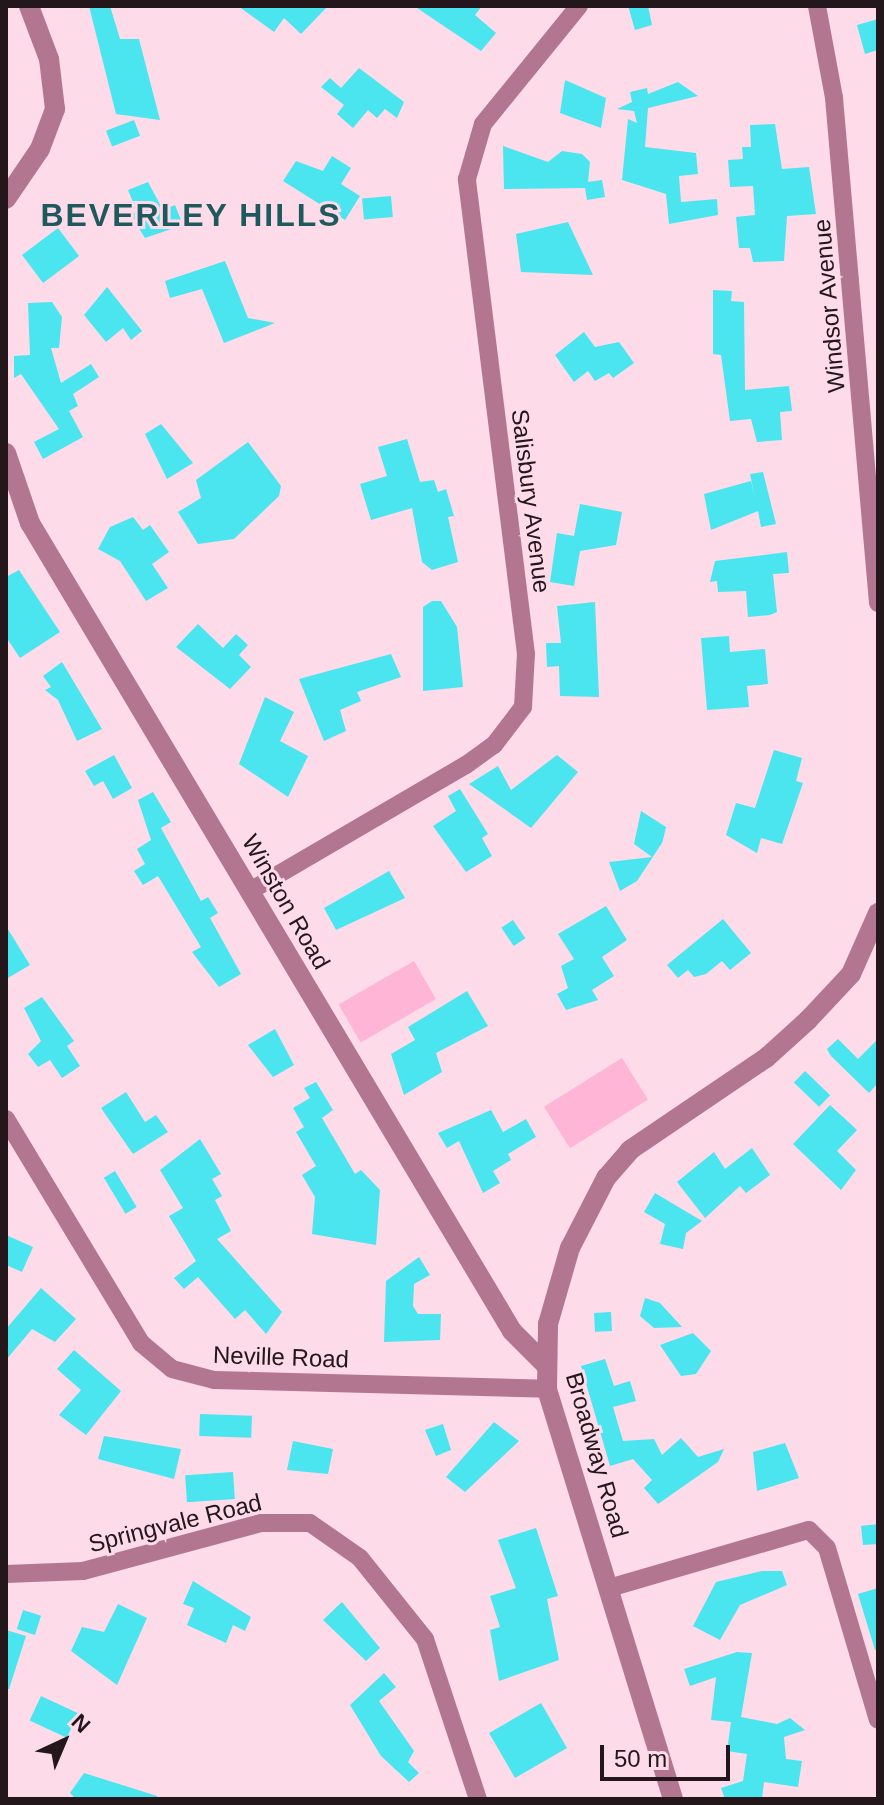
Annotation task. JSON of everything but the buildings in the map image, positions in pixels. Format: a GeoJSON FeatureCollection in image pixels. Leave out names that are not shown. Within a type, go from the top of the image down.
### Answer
{"type":"FeatureCollection","features":[{"type":"Feature","properties":{"kind":"street"},"geometry":{"type":"LineString","coordinates":[[6,199],[40,149],[55,109],[49,59],[29,6]]}},
{"type":"Feature","properties":{"kind":"street","name":"Salisbury Avenue"},"geometry":{"type":"LineString","coordinates":[[250,891],[466,765],[494,745],[523,707],[526,654],[467,179],[483,124],[579,6]]}},
{"type":"Feature","properties":{"kind":"street","name":"Windsor Avenue"},"geometry":{"type":"LineString","coordinates":[[817,6],[834,98],[878,603]]}},
{"type":"Feature","properties":{"kind":"street","name":"Winston Road"},"geometry":{"type":"LineString","coordinates":[[6,453],[30,523],[512,1331],[544,1363]]}},
{"type":"Feature","properties":{"kind":"street","name":"Broadway Road"},"geometry":{"type":"LineString","coordinates":[[673,1799],[547,1389],[544,1363],[570,1248],[606,1178],[630,1150],[766,1058],[808,1020],[851,974],[878,913]]}},
{"type":"Feature","properties":{"kind":"street","name":"Neville Road"},"geometry":{"type":"LineString","coordinates":[[6,1119],[141,1343],[172,1369],[214,1380],[547,1389]]}},
{"type":"Feature","properties":{"kind":"street","name":"Springvale Road"},"geometry":{"type":"LineString","coordinates":[[6,1574],[83,1571],[261,1523],[310,1523],[360,1558],[425,1639],[478,1799]]}},
{"type":"Feature","properties":{"kind":"street"},"geometry":{"type":"LineString","coordinates":[[609,1588],[809,1530],[827,1548],[878,1720]]}},
{"type":"Feature","properties":{"kind":"shaded area"},"geometry":{"type":"Polygon","coordinates":[[[414,961],[436,999],[361,1043],[339,1005],[414,961]]]}},
{"type":"Feature","properties":{"kind":"shaded area"},"geometry":{"type":"Polygon","coordinates":[[[622,1058],[648,1100],[570,1148],[544,1107],[622,1058]]]}},
{"type":"Feature","properties":{"kind":"district","name":"BEVERLEY HILLS"},"geometry":{"type":"Point","coordinates":[191,215]}}]}
